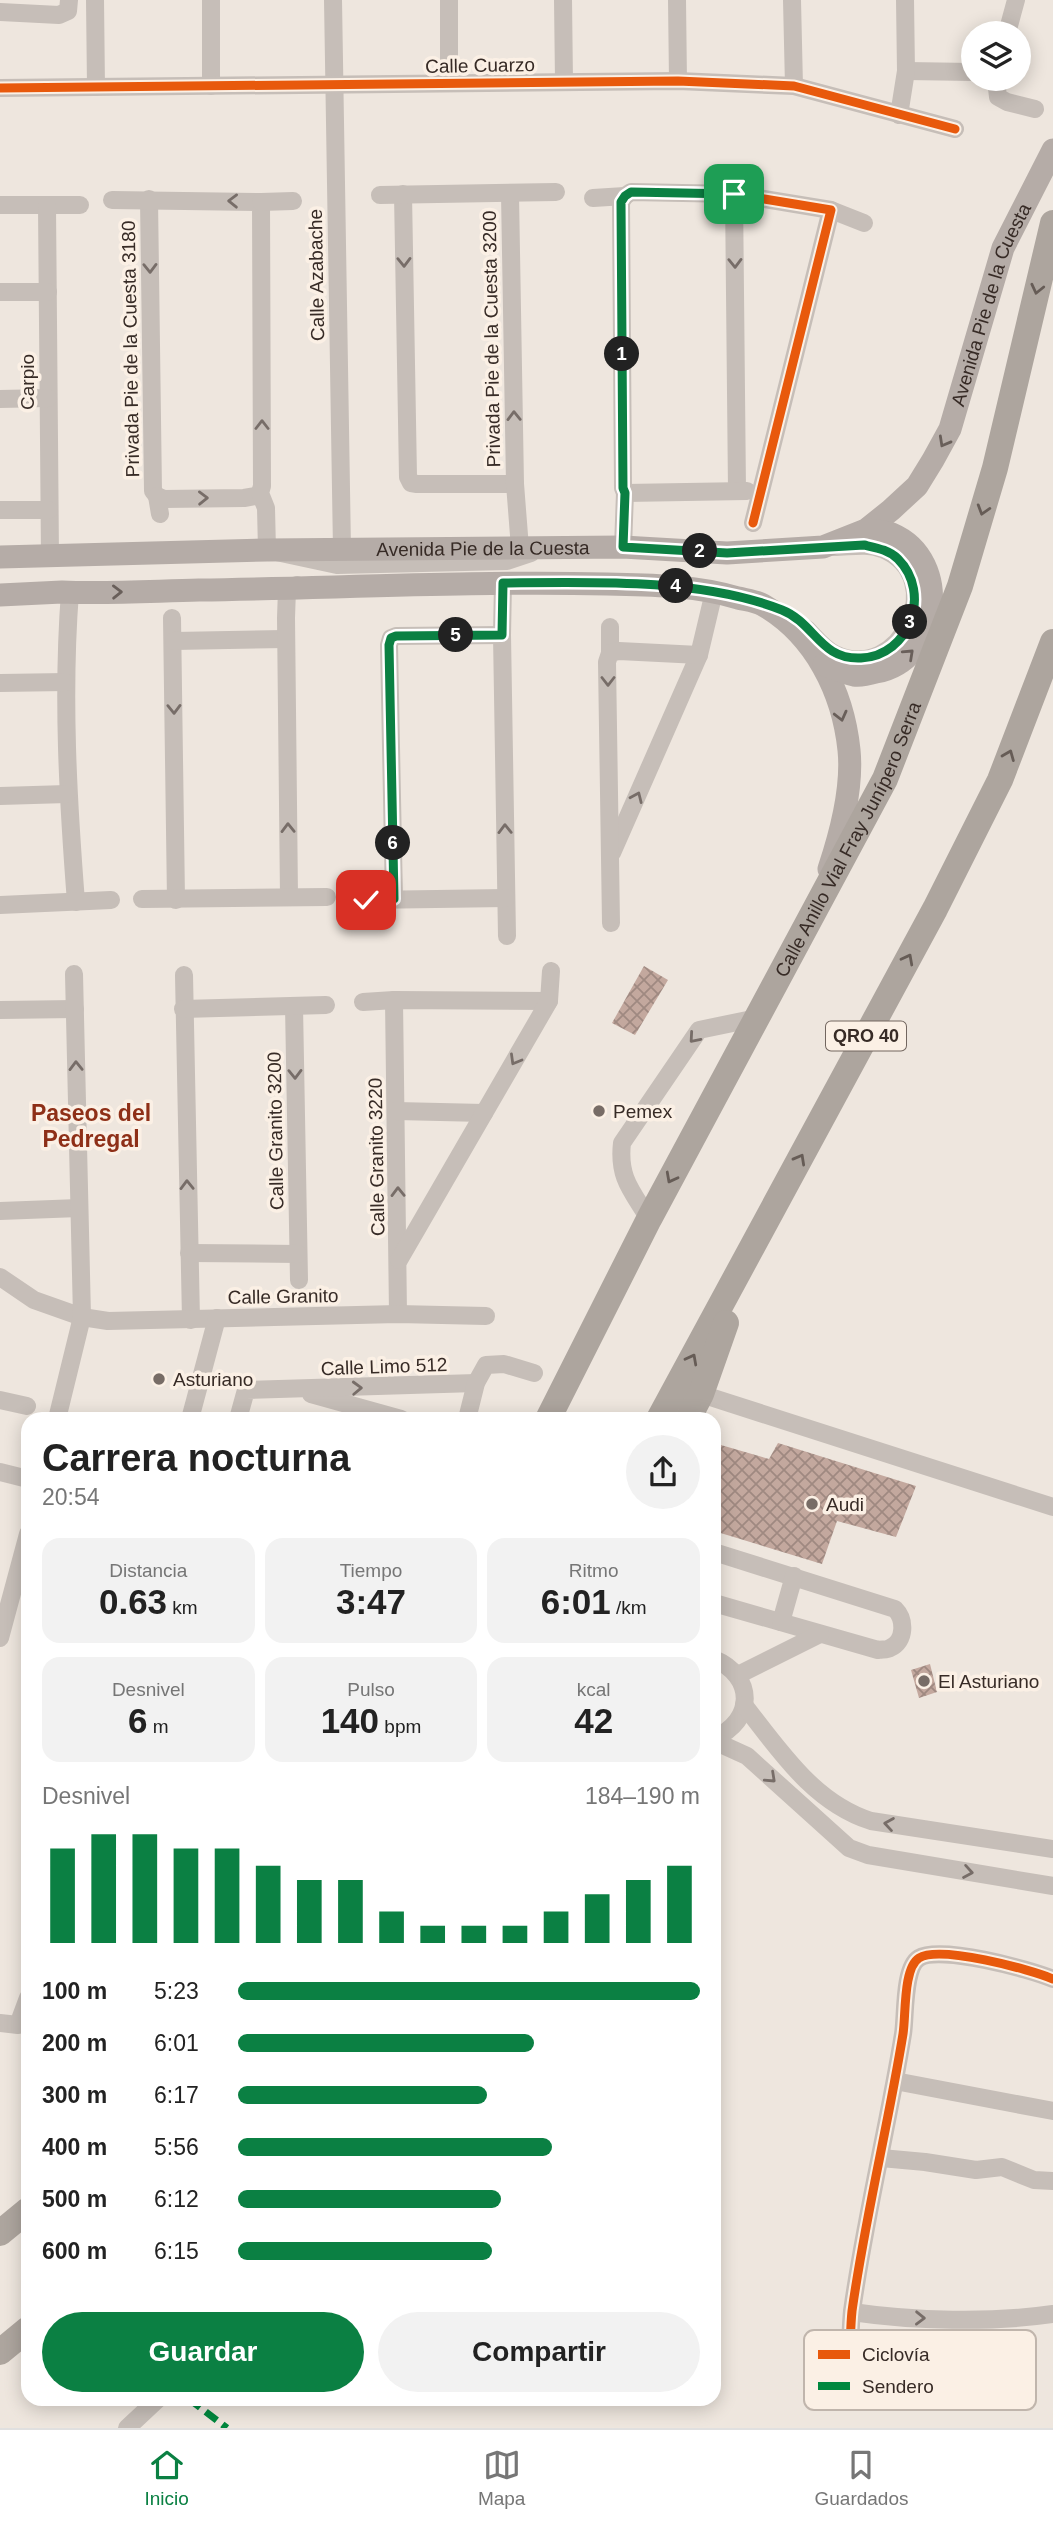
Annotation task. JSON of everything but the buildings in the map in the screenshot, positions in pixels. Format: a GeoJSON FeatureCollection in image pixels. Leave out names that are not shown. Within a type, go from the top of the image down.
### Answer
{"type":"FeatureCollection","features":[{"type":"Feature","properties":{"kind":"highway","name":"Calle Anillo Vial Fray Junípero Serra"},"geometry":{"type":"LineString","coordinates":[[552,1412],[649,1219],[885,779],[960,586],[995,468],[1053,223]]}},
{"type":"Feature","properties":{"kind":"highway","name":"QRO 40"},"geometry":{"type":"LineString","coordinates":[[663,1412],[935,909],[999,780],[1053,642]]}},
{"type":"Feature","properties":{"kind":"highway"},"geometry":{"type":"LineString","coordinates":[[692,1412],[701,1394],[754,1243]]}},
{"type":"Feature","properties":{"kind":"highway"},"geometry":{"type":"LineString","coordinates":[[0,2232],[21,2216]]}},
{"type":"Feature","properties":{"kind":"highway"},"geometry":{"type":"LineString","coordinates":[[0,2352],[21,2335]]}},
{"type":"Feature","properties":{"kind":"main road","name":"Avenida Pie de la Cuesta"},"geometry":{"type":"LineString","coordinates":[[0,557],[267,550],[623,547],[727,553],[823,547],[866,530],[917,486],[950,429],[1003,248],[1053,150]]}},
{"type":"Feature","properties":{"kind":"main road"},"geometry":{"type":"LineString","coordinates":[[824,665],[857,676],[886,671],[909,657],[923,639],[930,613],[932,587],[925,564],[912,547],[891,533],[866,530]]}},
{"type":"Feature","properties":{"kind":"main road","name":"Avenida Pie de la Cuesta"},"geometry":{"type":"LineString","coordinates":[[0,595],[553,583],[671,586],[714,592],[761,604],[810,645],[824,665],[835,693],[849,750],[849,785],[835,849],[813,915]]}},
{"type":"Feature","properties":{"kind":"street"},"geometry":{"type":"LineString","coordinates":[[1,12],[59,15],[68,11],[69,0]]}},
{"type":"Feature","properties":{"kind":"street"},"geometry":{"type":"LineString","coordinates":[[95,0],[96,87]]}},
{"type":"Feature","properties":{"kind":"street"},"geometry":{"type":"LineString","coordinates":[[211,0],[211,86]]}},
{"type":"Feature","properties":{"kind":"street","name":"Calle Azabache"},"geometry":{"type":"LineString","coordinates":[[333,0],[342,550]]}},
{"type":"Feature","properties":{"kind":"street"},"geometry":{"type":"LineString","coordinates":[[449,0],[449,82]]}},
{"type":"Feature","properties":{"kind":"street"},"geometry":{"type":"LineString","coordinates":[[563,0],[564,81]]}},
{"type":"Feature","properties":{"kind":"street"},"geometry":{"type":"LineString","coordinates":[[677,0],[678,81]]}},
{"type":"Feature","properties":{"kind":"street"},"geometry":{"type":"LineString","coordinates":[[792,0],[794,86]]}},
{"type":"Feature","properties":{"kind":"street"},"geometry":{"type":"LineString","coordinates":[[899,115],[906,71],[905,0]]}},
{"type":"Feature","properties":{"kind":"street"},"geometry":{"type":"LineString","coordinates":[[1010,21],[1016,0]]}},
{"type":"Feature","properties":{"kind":"street"},"geometry":{"type":"LineString","coordinates":[[906,71],[961,72]]}},
{"type":"Feature","properties":{"kind":"street","name":"Calle Cuarzo"},"geometry":{"type":"LineString","coordinates":[[0,88],[678,81],[794,86],[955,129]]}},
{"type":"Feature","properties":{"kind":"street"},"geometry":{"type":"LineString","coordinates":[[997,91],[998,97],[1007,102],[1035,109]]}},
{"type":"Feature","properties":{"kind":"street","name":"Privada Pie de la Cuesta 3200"},"geometry":{"type":"LineString","coordinates":[[380,195],[556,192]]}},
{"type":"Feature","properties":{"kind":"street"},"geometry":{"type":"LineString","coordinates":[[623,547],[625,493],[621,202],[625,196],[631,192],[734,194],[831,210],[864,223]]}},
{"type":"Feature","properties":{"kind":"street","name":"Privada Pie de la Cuesta 3200"},"geometry":{"type":"LineString","coordinates":[[403,194],[408,477],[411,483],[417,484],[515,484]]}},
{"type":"Feature","properties":{"kind":"street","name":"Privada Pie de la Cuesta 3200"},"geometry":{"type":"LineString","coordinates":[[510,194],[515,484],[520,548]]}},
{"type":"Feature","properties":{"kind":"street"},"geometry":{"type":"LineString","coordinates":[[734,194],[737,491]]}},
{"type":"Feature","properties":{"kind":"street"},"geometry":{"type":"LineString","coordinates":[[593,198],[625,196]]}},
{"type":"Feature","properties":{"kind":"street","name":"Privada Pie de la Cuesta 3180"},"geometry":{"type":"LineString","coordinates":[[149,199],[153,491],[159,505],[164,499],[244,498],[260,493]]}},
{"type":"Feature","properties":{"kind":"street","name":"Privada Pie de la Cuesta 3180"},"geometry":{"type":"LineString","coordinates":[[112,200],[293,201]]}},
{"type":"Feature","properties":{"kind":"street"},"geometry":{"type":"LineString","coordinates":[[261,202],[260,493],[266,508],[267,550],[337,565],[379,565],[507,561],[546,548]]}},
{"type":"Feature","properties":{"kind":"street"},"geometry":{"type":"LineString","coordinates":[[0,205],[80,205]]}},
{"type":"Feature","properties":{"kind":"street","name":"Carpio"},"geometry":{"type":"LineString","coordinates":[[47,206],[50,557]]}},
{"type":"Feature","properties":{"kind":"street"},"geometry":{"type":"LineString","coordinates":[[753,523],[831,210]]}},
{"type":"Feature","properties":{"kind":"street"},"geometry":{"type":"LineString","coordinates":[[0,292],[48,292]]}},
{"type":"Feature","properties":{"kind":"street"},"geometry":{"type":"LineString","coordinates":[[0,399],[48,398]]}},
{"type":"Feature","properties":{"kind":"street"},"geometry":{"type":"LineString","coordinates":[[625,493],[763,491]]}},
{"type":"Feature","properties":{"kind":"street"},"geometry":{"type":"LineString","coordinates":[[0,510],[49,510]]}},
{"type":"Feature","properties":{"kind":"street"},"geometry":{"type":"LineString","coordinates":[[761,604],[794,616],[823,645],[848,658],[865,658],[884,652],[896,643],[907,630],[914,612],[912,579],[905,568],[897,558],[882,549],[864,545],[823,547]]}},
{"type":"Feature","properties":{"kind":"street"},"geometry":{"type":"LineString","coordinates":[[289,897],[285,639],[288,589],[335,573],[508,571],[553,583]]}},
{"type":"Feature","properties":{"kind":"street"},"geometry":{"type":"LineString","coordinates":[[503,583],[507,936]]}},
{"type":"Feature","properties":{"kind":"street"},"geometry":{"type":"LineString","coordinates":[[609,860],[699,655],[714,592]]}},
{"type":"Feature","properties":{"kind":"street"},"geometry":{"type":"LineString","coordinates":[[70,593],[66,681],[67,794],[76,902]]}},
{"type":"Feature","properties":{"kind":"street"},"geometry":{"type":"LineString","coordinates":[[172,618],[176,900]]}},
{"type":"Feature","properties":{"kind":"street"},"geometry":{"type":"LineString","coordinates":[[610,627],[610,653],[607,662],[611,923]]}},
{"type":"Feature","properties":{"kind":"street"},"geometry":{"type":"LineString","coordinates":[[394,899],[391,638],[502,635]]}},
{"type":"Feature","properties":{"kind":"street"},"geometry":{"type":"LineString","coordinates":[[174,641],[285,639]]}},
{"type":"Feature","properties":{"kind":"street"},"geometry":{"type":"LineString","coordinates":[[610,653],[619,651],[699,655]]}},
{"type":"Feature","properties":{"kind":"street"},"geometry":{"type":"LineString","coordinates":[[0,684],[66,681]]}},
{"type":"Feature","properties":{"kind":"street"},"geometry":{"type":"LineString","coordinates":[[0,796],[67,794]]}},
{"type":"Feature","properties":{"kind":"street"},"geometry":{"type":"LineString","coordinates":[[142,899],[327,897]]}},
{"type":"Feature","properties":{"kind":"street"},"geometry":{"type":"LineString","coordinates":[[366,900],[506,898]]}},
{"type":"Feature","properties":{"kind":"street"},"geometry":{"type":"LineString","coordinates":[[0,905],[111,900]]}},
{"type":"Feature","properties":{"kind":"street"},"geometry":{"type":"LineString","coordinates":[[399,1260],[549,1001],[551,971]]}},
{"type":"Feature","properties":{"kind":"street"},"geometry":{"type":"LineString","coordinates":[[59,1412],[82,1317],[74,974]]}},
{"type":"Feature","properties":{"kind":"street"},"geometry":{"type":"LineString","coordinates":[[184,975],[191,1320]]}},
{"type":"Feature","properties":{"kind":"street","name":"Calle Granito 3220"},"geometry":{"type":"LineString","coordinates":[[394,1000],[398,1314]]}},
{"type":"Feature","properties":{"kind":"street"},"geometry":{"type":"LineString","coordinates":[[363,1002],[549,1001]]}},
{"type":"Feature","properties":{"kind":"street"},"geometry":{"type":"LineString","coordinates":[[183,1009],[326,1005]]}},
{"type":"Feature","properties":{"kind":"street","name":"Calle Granito 3200"},"geometry":{"type":"LineString","coordinates":[[294,1006],[299,1280]]}},
{"type":"Feature","properties":{"kind":"street"},"geometry":{"type":"LineString","coordinates":[[0,1010],[75,1009]]}},
{"type":"Feature","properties":{"kind":"street"},"geometry":{"type":"LineString","coordinates":[[649,1219],[625,1179],[620,1163],[622,1143],[699,1030],[757,1018]]}},
{"type":"Feature","properties":{"kind":"street"},"geometry":{"type":"LineString","coordinates":[[396,1111],[484,1113]]}},
{"type":"Feature","properties":{"kind":"street"},"geometry":{"type":"LineString","coordinates":[[0,1211],[79,1208]]}},
{"type":"Feature","properties":{"kind":"street"},"geometry":{"type":"LineString","coordinates":[[189,1253],[298,1254]]}},
{"type":"Feature","properties":{"kind":"street","name":"Calle Granito"},"geometry":{"type":"LineString","coordinates":[[0,1277],[34,1300],[82,1317],[108,1321],[398,1314],[486,1316]]}},
{"type":"Feature","properties":{"kind":"street"},"geometry":{"type":"LineString","coordinates":[[192,1412],[217,1318]]}},
{"type":"Feature","properties":{"kind":"street"},"geometry":{"type":"LineString","coordinates":[[469,1412],[476,1383],[486,1365],[504,1364],[534,1373]]}},
{"type":"Feature","properties":{"kind":"street","name":"Calle Limo 512"},"geometry":{"type":"LineString","coordinates":[[240,1412],[246,1390],[476,1383]]}},
{"type":"Feature","properties":{"kind":"street","name":"Calle Limo 512"},"geometry":{"type":"LineString","coordinates":[[294,1390],[375,1412]]}},
{"type":"Feature","properties":{"kind":"street"},"geometry":{"type":"LineString","coordinates":[[701,1394],[1053,1507]]}},
{"type":"Feature","properties":{"kind":"street"},"geometry":{"type":"LineString","coordinates":[[0,1400],[27,1406]]}},
{"type":"Feature","properties":{"kind":"street"},"geometry":{"type":"LineString","coordinates":[[0,1472],[21,1477]]}},
{"type":"Feature","properties":{"kind":"street"},"geometry":{"type":"LineString","coordinates":[[721,1554],[895,1609],[904,1623],[899,1639],[890,1648],[878,1650],[721,1605]]}},
{"type":"Feature","properties":{"kind":"street"},"geometry":{"type":"LineString","coordinates":[[0,1638],[21,1560]]}},
{"type":"Feature","properties":{"kind":"street"},"geometry":{"type":"LineString","coordinates":[[781,1622],[794,1576]]}},
{"type":"Feature","properties":{"kind":"street"},"geometry":{"type":"LineString","coordinates":[[738,1675],[820,1634]]}},
{"type":"Feature","properties":{"kind":"street"},"geometry":{"type":"LineString","coordinates":[[721,1662],[738,1675],[744,1690],[744,1705],[739,1720],[721,1736]]}},
{"type":"Feature","properties":{"kind":"street"},"geometry":{"type":"LineString","coordinates":[[744,1705],[779,1751],[814,1788],[850,1815],[871,1821],[1053,1849]]}},
{"type":"Feature","properties":{"kind":"street"},"geometry":{"type":"LineString","coordinates":[[721,1743],[747,1756],[849,1848],[868,1855],[1053,1886]]}},
{"type":"Feature","properties":{"kind":"street"},"geometry":{"type":"LineString","coordinates":[[851,2330],[852,2312],[904,2027],[909,1974],[917,1959],[933,1953],[1010,1965],[1053,1979]]}},
{"type":"Feature","properties":{"kind":"street"},"geometry":{"type":"LineString","coordinates":[[9,2024],[21,2008]]}},
{"type":"Feature","properties":{"kind":"street"},"geometry":{"type":"LineString","coordinates":[[895,2081],[1053,2111]]}},
{"type":"Feature","properties":{"kind":"street"},"geometry":{"type":"LineString","coordinates":[[881,2158],[976,2170],[1002,2167],[1034,2180],[1053,2181]]}},
{"type":"Feature","properties":{"kind":"street"},"geometry":{"type":"LineString","coordinates":[[852,2312],[889,2317],[1009,2319],[1053,2314]]}},
{"type":"Feature","properties":{"kind":"street"},"geometry":{"type":"LineString","coordinates":[[127,2428],[151,2406]]}},
{"type":"Feature","properties":{"kind":"marked path"},"geometry":{"type":"LineString","coordinates":[[198,2406],[227,2428]]}},
{"type":"Feature","properties":{"kind":"cycle path"},"geometry":{"type":"LineString","coordinates":[[0,88],[678,81],[794,86],[955,129]]}},
{"type":"Feature","properties":{"kind":"cycle path"},"geometry":{"type":"LineString","coordinates":[[623,547],[625,493],[621,202],[631,192],[734,194],[831,210],[753,523]]}},
{"type":"Feature","properties":{"kind":"cycle path"},"geometry":{"type":"LineString","coordinates":[[851,2330],[857,2276],[903,2034],[908,1982],[914,1963],[919,1958],[930,1955],[964,1956],[1053,1979]]}},
{"type":"Feature","properties":{"kind":"place","name":"Pemex"},"geometry":{"type":"Point","coordinates":[599,1111]}},
{"type":"Feature","properties":{"kind":"place","name":"Asturiano"},"geometry":{"type":"Point","coordinates":[159,1379]}},
{"type":"Feature","properties":{"kind":"place","name":"Audi"},"geometry":{"type":"Point","coordinates":[812,1504]}},
{"type":"Feature","properties":{"kind":"place","name":"El Asturiano"},"geometry":{"type":"Point","coordinates":[924,1681]}},
{"type":"Feature","properties":{"kind":"district","name":"Paseos del Pedregal"},"geometry":{"type":"Point","coordinates":[91,1126]}},
{"type":"Feature","properties":{"kind":"route"},"geometry":{"type":"LineString","coordinates":[[366,900],[394,899],[391,638],[502,635],[503,583],[671,586],[733,596],[794,616],[823,645],[848,658],[865,658],[884,652],[907,630],[914,612],[912,579],[897,558],[882,549],[864,545],[727,553],[623,547],[625,493],[621,202],[631,192],[734,194]]}}]}
